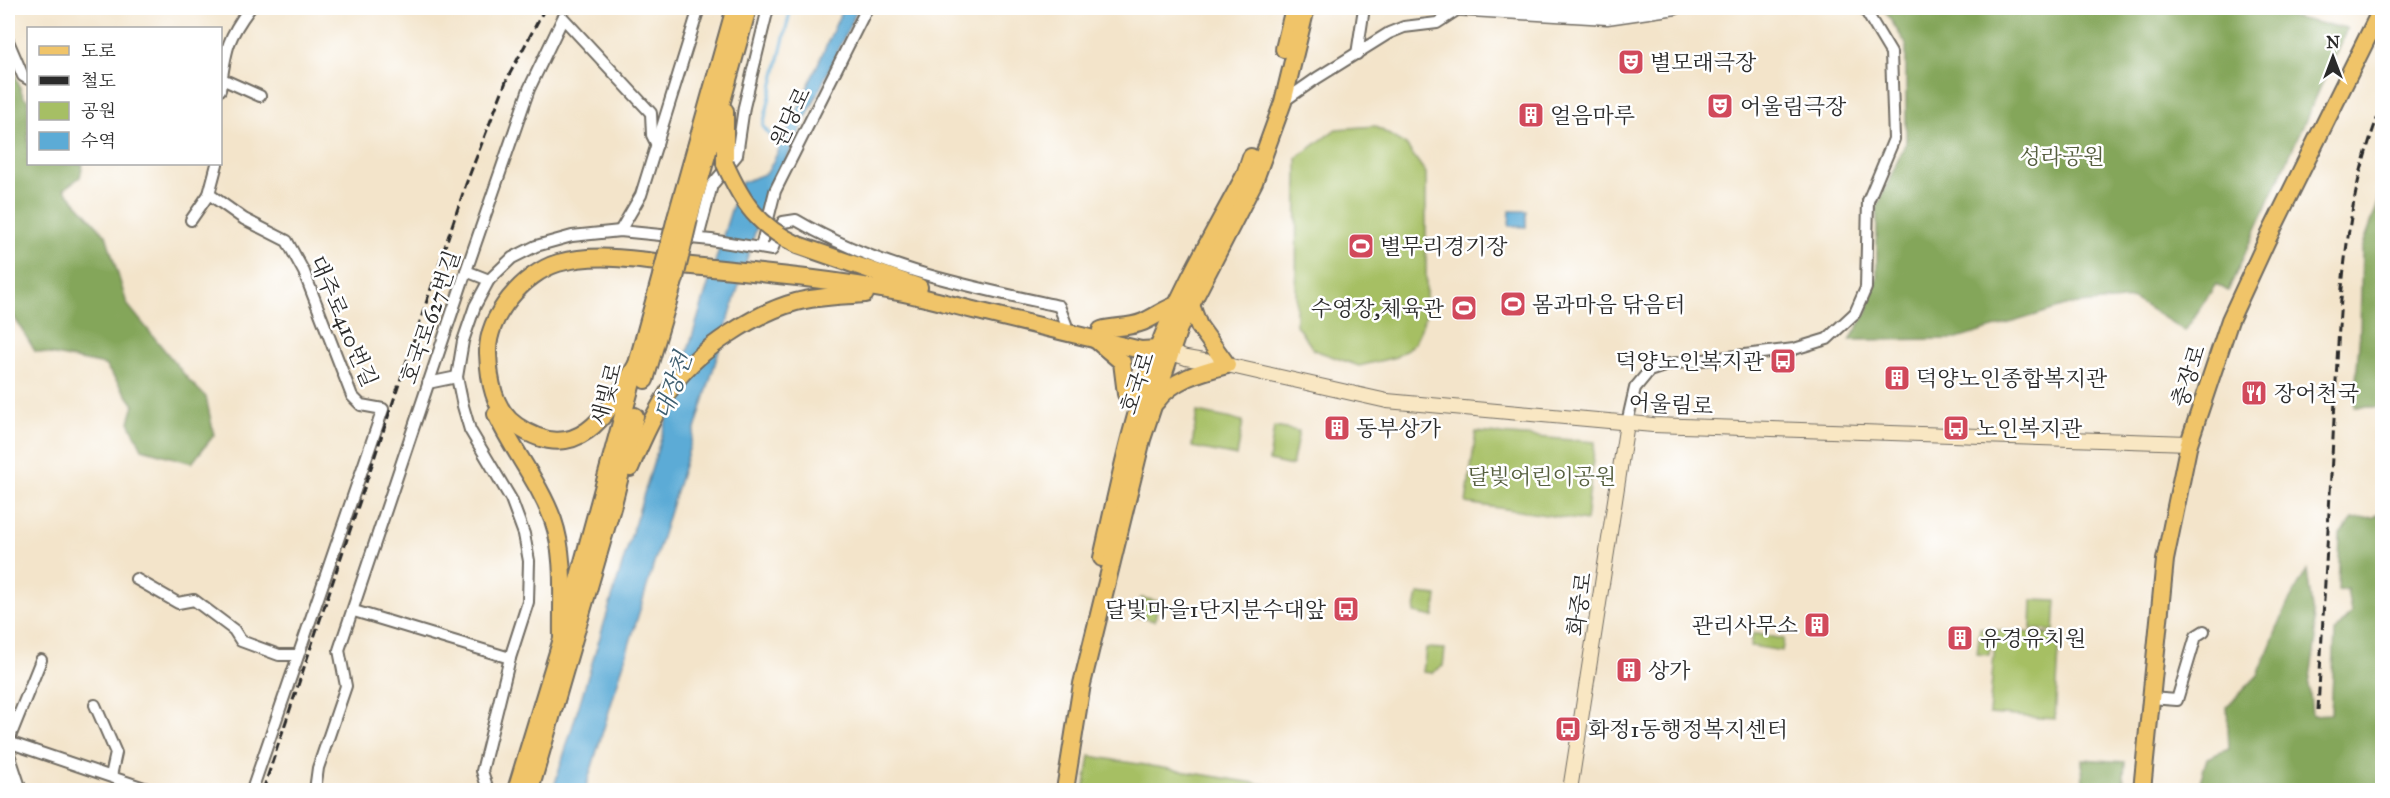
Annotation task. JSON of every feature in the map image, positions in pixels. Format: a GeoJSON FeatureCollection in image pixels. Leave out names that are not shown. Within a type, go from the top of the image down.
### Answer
{"type":"FeatureCollection","features":[{"type":"Feature","properties":{"kind":"main road","name":"새빛로"},"geometry":{"type":"LineString","coordinates":[[530,790],[613,504],[635,414],[677,270],[683,219],[735,8]]}},
{"type":"Feature","properties":{"kind":"main road","name":"새빛로"},"geometry":{"type":"LineString","coordinates":[[683,219],[726,86],[748,8]]}},
{"type":"Feature","properties":{"kind":"main road","name":"호국로"},"geometry":{"type":"LineString","coordinates":[[1054,790],[1072,682],[1146,406],[1164,351],[1245,175],[1274,94],[1294,8]]}},
{"type":"Feature","properties":{"kind":"main road","name":"호국로"},"geometry":{"type":"LineString","coordinates":[[1184,305],[1254,182],[1283,102],[1306,8]]}},
{"type":"Feature","properties":{"kind":"main road"},"geometry":{"type":"LineString","coordinates":[[2363,45],[2367,8]]}},
{"type":"Feature","properties":{"kind":"main road","name":"충장로"},"geometry":{"type":"LineString","coordinates":[[2142,790],[2165,560],[2189,443],[2230,320],[2382,8]]}},
{"type":"Feature","properties":{"kind":"main road"},"geometry":{"type":"LineString","coordinates":[[2363,45],[2382,31]]}},
{"type":"Feature","properties":{"kind":"main road"},"geometry":{"type":"LineString","coordinates":[[726,86],[725,164],[738,192],[750,210],[764,225],[782,237],[798,245],[913,286],[1066,324],[1141,350],[1164,351]]}},
{"type":"Feature","properties":{"kind":"main road"},"geometry":{"type":"LineString","coordinates":[[562,639],[560,560],[553,522],[536,483],[499,420],[487,394],[482,343],[493,311],[511,284],[536,264],[557,255],[582,252],[620,252],[677,270]]}},
{"type":"Feature","properties":{"kind":"main road"},"geometry":{"type":"LineString","coordinates":[[639,361],[609,412],[590,430],[572,438],[552,440],[532,436],[510,421],[498,403],[489,378],[488,346],[498,315],[516,289],[538,272],[556,263],[583,258],[621,258],[677,270],[786,272],[951,295]]}},
{"type":"Feature","properties":{"kind":"main road","name":"새빛로"},"geometry":{"type":"LineString","coordinates":[[516,790],[562,639],[639,361],[677,270]]}},
{"type":"Feature","properties":{"kind":"main road"},"geometry":{"type":"LineString","coordinates":[[786,272],[898,292],[1098,335],[1122,362],[1126,394],[1146,406],[1175,383],[1227,364],[1184,305],[1164,309],[1143,322],[1128,327],[1113,327],[1098,335]]}},
{"type":"Feature","properties":{"kind":"main road"},"geometry":{"type":"LineString","coordinates":[[613,504],[652,418],[676,381],[711,347],[768,312],[796,302],[898,292]]}},
{"type":"Feature","properties":{"kind":"main road","name":"어울림로"},"geometry":{"type":"LineString","coordinates":[[1164,351],[1387,401],[1627,423],[2189,443]]}},
{"type":"Feature","properties":{"kind":"main road","name":"호국로"},"geometry":{"type":"LineString","coordinates":[[1065,790],[1082,684],[1142,439],[1146,406]]}},
{"type":"Feature","properties":{"kind":"main road","name":"화중로"},"geometry":{"type":"LineString","coordinates":[[1570,790],[1627,423]]}},
{"type":"Feature","properties":{"kind":"street"},"geometry":{"type":"LineString","coordinates":[[222,77],[226,51],[233,31],[250,8]]}},
{"type":"Feature","properties":{"kind":"street"},"geometry":{"type":"LineString","coordinates":[[620,231],[641,195],[699,8]]}},
{"type":"Feature","properties":{"kind":"street"},"geometry":{"type":"LineString","coordinates":[[698,238],[712,185],[737,155],[744,107],[768,8]]}},
{"type":"Feature","properties":{"kind":"street","name":"원당로"},"geometry":{"type":"LineString","coordinates":[[758,247],[775,191],[867,8]]}},
{"type":"Feature","properties":{"kind":"street"},"geometry":{"type":"LineString","coordinates":[[1358,54],[1364,8]]}},
{"type":"Feature","properties":{"kind":"street"},"geometry":{"type":"LineString","coordinates":[[1437,8],[1607,18],[1676,8]]}},
{"type":"Feature","properties":{"kind":"street"},"geometry":{"type":"LineString","coordinates":[[1627,423],[1635,388],[1648,371],[1670,364],[1794,348],[1827,339],[1856,313],[1866,288],[1868,201],[1894,139],[1891,53],[1865,11],[1855,8]]}},
{"type":"Feature","properties":{"kind":"street"},"geometry":{"type":"LineString","coordinates":[[1283,102],[1317,78],[1404,27],[1437,23],[1460,9]]}},
{"type":"Feature","properties":{"kind":"street","name":"호국로627번길"},"geometry":{"type":"LineString","coordinates":[[315,790],[318,768],[346,686],[339,650],[354,611],[465,271],[529,89],[563,18],[651,113],[652,135],[657,145]]}},
{"type":"Feature","properties":{"kind":"street"},"geometry":{"type":"LineString","coordinates":[[8,41],[23,76],[27,78]]}},
{"type":"Feature","properties":{"kind":"street"},"geometry":{"type":"LineString","coordinates":[[222,84],[260,96]]}},
{"type":"Feature","properties":{"kind":"street"},"geometry":{"type":"LineString","coordinates":[[191,220],[209,194],[217,165]]}},
{"type":"Feature","properties":{"kind":"street","name":"대주로410번길"},"geometry":{"type":"LineString","coordinates":[[209,194],[244,219],[287,241],[304,272],[352,396],[361,405],[383,409],[252,790]]}},
{"type":"Feature","properties":{"kind":"street"},"geometry":{"type":"LineString","coordinates":[[488,790],[483,771],[510,658],[528,602],[529,561],[524,534],[511,499],[470,430],[457,377],[463,341],[475,306],[489,280],[512,258],[536,246],[572,236],[620,231],[698,238],[772,250],[783,222],[796,220],[822,235],[907,270],[941,280],[1059,306],[1066,324]]}},
{"type":"Feature","properties":{"kind":"street"},"geometry":{"type":"LineString","coordinates":[[465,271],[489,280]]}},
{"type":"Feature","properties":{"kind":"street"},"geometry":{"type":"LineString","coordinates":[[428,382],[457,377]]}},
{"type":"Feature","properties":{"kind":"street"},"geometry":{"type":"LineString","coordinates":[[136,579],[178,603],[194,600],[234,630],[241,641],[279,656],[297,655]]}},
{"type":"Feature","properties":{"kind":"street"},"geometry":{"type":"LineString","coordinates":[[354,611],[510,658]]}},
{"type":"Feature","properties":{"kind":"street"},"geometry":{"type":"LineString","coordinates":[[2150,698],[2177,700],[2196,636],[2204,631]]}},
{"type":"Feature","properties":{"kind":"street"},"geometry":{"type":"LineString","coordinates":[[21,790],[8,751],[8,742],[41,660]]}},
{"type":"Feature","properties":{"kind":"street"},"geometry":{"type":"LineString","coordinates":[[95,705],[116,753],[111,776]]}},
{"type":"Feature","properties":{"kind":"street"},"geometry":{"type":"LineString","coordinates":[[8,742],[111,776],[123,786],[150,790]]}},
{"type":"Feature","properties":{"kind":"green space","name":"성라공원"},"geometry":{"type":"Polygon","coordinates":[[[1883,8],[2251,8],[2347,29],[2228,291],[2216,284],[2185,331],[2134,299],[2069,305],[1957,339],[1850,340],[1867,312],[1877,277],[1877,207],[1906,142],[1906,44],[1883,8]]]}},
{"type":"Feature","properties":{"kind":"green space"},"geometry":{"type":"Polygon","coordinates":[[[8,54],[23,96],[27,99],[27,165],[83,165],[80,177],[64,189],[106,235],[127,304],[188,379],[206,397],[214,435],[192,463],[142,449],[129,422],[134,405],[105,365],[35,351],[8,307],[8,54]]]}},
{"type":"Feature","properties":{"kind":"green space"},"geometry":{"type":"Polygon","coordinates":[[[1375,126],[1406,145],[1426,173],[1426,315],[1415,343],[1396,357],[1359,366],[1314,350],[1296,325],[1297,158],[1336,129],[1375,126]]]}},
{"type":"Feature","properties":{"kind":"green space"},"geometry":{"type":"Polygon","coordinates":[[[2382,163],[2382,407],[2354,407],[2360,330],[2362,248],[2377,206],[2382,163]]]}},
{"type":"Feature","properties":{"kind":"green space"},"geometry":{"type":"Polygon","coordinates":[[[1197,412],[1243,421],[1237,456],[1192,447],[1197,412]]]}},
{"type":"Feature","properties":{"kind":"green space"},"geometry":{"type":"Polygon","coordinates":[[[1274,427],[1299,431],[1292,466],[1269,461],[1274,427]]]}},
{"type":"Feature","properties":{"kind":"green space","name":"달빛어린이공원"},"geometry":{"type":"Polygon","coordinates":[[[1476,432],[1595,442],[1586,521],[1466,503],[1476,432]]]}},
{"type":"Feature","properties":{"kind":"green space"},"geometry":{"type":"Polygon","coordinates":[[[2382,512],[2382,790],[2203,790],[2198,788],[2207,758],[2229,749],[2227,707],[2258,675],[2287,605],[2307,570],[2316,639],[2309,684],[2312,715],[2331,714],[2335,632],[2351,613],[2347,589],[2338,591],[2340,534],[2353,519],[2374,517],[2382,512]]]}},
{"type":"Feature","properties":{"kind":"green space"},"geometry":{"type":"Polygon","coordinates":[[[1418,594],[1437,596],[1434,617],[1414,613],[1418,594]]]}},
{"type":"Feature","properties":{"kind":"green space"},"geometry":{"type":"Polygon","coordinates":[[[1141,598],[1158,601],[1155,621],[1138,617],[1141,598]]]}},
{"type":"Feature","properties":{"kind":"green space"},"geometry":{"type":"Polygon","coordinates":[[[2032,600],[2056,601],[2054,631],[2031,629],[2032,600]]]}},
{"type":"Feature","properties":{"kind":"green space"},"geometry":{"type":"Polygon","coordinates":[[[1980,628],[1993,630],[1989,655],[1977,654],[1980,628]]]}},
{"type":"Feature","properties":{"kind":"green space"},"geometry":{"type":"Polygon","coordinates":[[[1996,630],[2060,635],[2055,719],[1989,714],[1996,630]]]}},
{"type":"Feature","properties":{"kind":"green space"},"geometry":{"type":"Polygon","coordinates":[[[1753,633],[1784,639],[1782,651],[1751,646],[1753,633]]]}},
{"type":"Feature","properties":{"kind":"green space"},"geometry":{"type":"Polygon","coordinates":[[[1426,648],[1445,649],[1443,666],[1432,673],[1423,672],[1426,648]]]}},
{"type":"Feature","properties":{"kind":"green space"},"geometry":{"type":"Polygon","coordinates":[[[1090,756],[1290,789],[1296,790],[1084,790],[1090,756]]]}},
{"type":"Feature","properties":{"kind":"green space"},"geometry":{"type":"Polygon","coordinates":[[[2082,759],[2125,762],[2123,790],[2083,790],[2082,759]]]}},
{"type":"Feature","properties":{"kind":"water"},"geometry":{"type":"Polygon","coordinates":[[[843,8],[858,8],[760,216],[585,790],[553,790],[741,183],[767,173],[843,8]]]}},
{"type":"Feature","properties":{"kind":"water"},"geometry":{"type":"Polygon","coordinates":[[[1510,211],[1526,211],[1526,227],[1509,226],[1510,211]]]}},
{"type":"Feature","properties":{"kind":"waterway"},"geometry":{"type":"LineString","coordinates":[[781,150],[763,126],[791,8]]}},
{"type":"Feature","properties":{"kind":"railway"},"geometry":{"type":"LineString","coordinates":[[263,790],[466,184],[507,79],[545,8]]}},
{"type":"Feature","properties":{"kind":"railway"},"geometry":{"type":"LineString","coordinates":[[2318,710],[2338,339],[2345,260],[2358,182],[2368,144],[2382,106]]}},
{"type":"Feature","properties":{"kind":"place","name":"별모래극장"},"geometry":{"type":"Point","coordinates":[1631,62]}},
{"type":"Feature","properties":{"kind":"place","name":"어울림극장"},"geometry":{"type":"Point","coordinates":[1720,106]}},
{"type":"Feature","properties":{"kind":"place","name":"얼음마루"},"geometry":{"type":"Point","coordinates":[1531,115]}},
{"type":"Feature","properties":{"kind":"place","name":"별무리경기장"},"geometry":{"type":"Point","coordinates":[1361,246]}},
{"type":"Feature","properties":{"kind":"place","name":"몸과마음 닦음터"},"geometry":{"type":"Point","coordinates":[1513,304]}},
{"type":"Feature","properties":{"kind":"place","name":"수영장,체육관"},"geometry":{"type":"Point","coordinates":[1464,308]}},
{"type":"Feature","properties":{"kind":"place","name":"덕양노인복지관"},"geometry":{"type":"Point","coordinates":[1783,361]}},
{"type":"Feature","properties":{"kind":"place","name":"덕양노인종합복지관"},"geometry":{"type":"Point","coordinates":[1897,378]}},
{"type":"Feature","properties":{"kind":"place","name":"장어천국"},"geometry":{"type":"Point","coordinates":[2254,393]}},
{"type":"Feature","properties":{"kind":"place","name":"동부상가"},"geometry":{"type":"Point","coordinates":[1337,428]}},
{"type":"Feature","properties":{"kind":"place","name":"노인복지관"},"geometry":{"type":"Point","coordinates":[1956,428]}},
{"type":"Feature","properties":{"kind":"place","name":"달빛마을1단지분수대앞"},"geometry":{"type":"Point","coordinates":[1346,609]}},
{"type":"Feature","properties":{"kind":"place","name":"관리사무소"},"geometry":{"type":"Point","coordinates":[1817,625]}},
{"type":"Feature","properties":{"kind":"place","name":"유경유치원"},"geometry":{"type":"Point","coordinates":[1960,638]}},
{"type":"Feature","properties":{"kind":"place","name":"상가"},"geometry":{"type":"Point","coordinates":[1629,670]}},
{"type":"Feature","properties":{"kind":"place","name":"화정1동행정복지센터"},"geometry":{"type":"Point","coordinates":[1568,729]}},
{"type":"Feature","properties":{"kind":"water label","name":"대장천"},"geometry":{"type":"Point","coordinates":[673,386]}}]}
